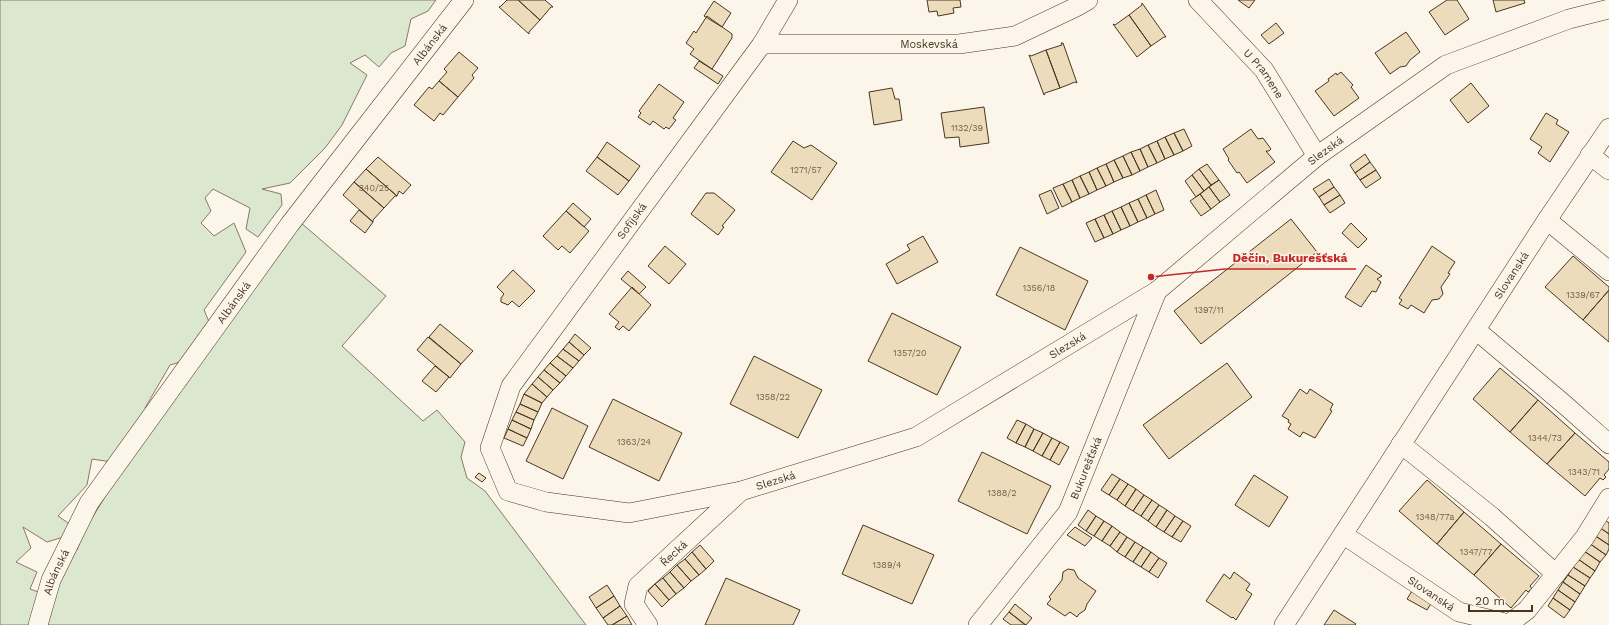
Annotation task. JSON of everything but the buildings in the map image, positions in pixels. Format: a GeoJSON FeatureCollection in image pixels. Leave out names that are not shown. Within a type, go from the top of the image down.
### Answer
{"type":"FeatureCollection","features":[{"type":"Feature","properties":{"kind":"street","name":"Albánská"},"geometry":{"type":"LineString","coordinates":[[38,625],[51,580],[89,503],[290,224],[464,0]]}},
{"type":"Feature","properties":{"kind":"street","name":"Sofijská"},"geometry":{"type":"LineString","coordinates":[[490,448],[511,386],[762,44],[788,0]]}},
{"type":"Feature","properties":{"kind":"street","name":"Moskevská"},"geometry":{"type":"LineString","coordinates":[[762,44],[960,44],[1015,36],[1088,0]]}},
{"type":"Feature","properties":{"kind":"street","name":"U Pramene"},"geometry":{"type":"LineString","coordinates":[[1198,0],[1264,70],[1317,156]]}},
{"type":"Feature","properties":{"kind":"street","name":"Slezská"},"geometry":{"type":"LineString","coordinates":[[490,448],[508,491],[546,502],[629,513],[741,491],[916,437],[1157,290],[1317,156],[1446,65],[1569,19],[1609,9]]}},
{"type":"Feature","properties":{"kind":"street","name":"Slovanská"},"geometry":{"type":"LineString","coordinates":[[1284,625],[1344,535],[1401,444],[1590,154],[1609,128]]}},
{"type":"Feature","properties":{"kind":"street"},"geometry":{"type":"LineString","coordinates":[[1590,154],[1609,170]]}},
{"type":"Feature","properties":{"kind":"street"},"geometry":{"type":"LineString","coordinates":[[1547,220],[1609,271]]}},
{"type":"Feature","properties":{"kind":"street","name":"Bukurešťská"},"geometry":{"type":"LineString","coordinates":[[978,625],[1068,512],[1157,290]]}},
{"type":"Feature","properties":{"kind":"street"},"geometry":{"type":"LineString","coordinates":[[1476,330],[1609,444]]}},
{"type":"Feature","properties":{"kind":"street"},"geometry":{"type":"LineString","coordinates":[[1401,444],[1490,516],[1556,574]]}},
{"type":"Feature","properties":{"kind":"street","name":"Řecká"},"geometry":{"type":"LineString","coordinates":[[648,625],[634,604],[638,586],[741,491]]}},
{"type":"Feature","properties":{"kind":"street","name":"Slovanská"},"geometry":{"type":"LineString","coordinates":[[1344,535],[1456,619],[1509,624],[1527,610],[1556,574],[1584,537],[1609,498]]}},
{"type":"Feature","properties":{"kind":"green space"},"geometry":{"type":"Polygon","coordinates":[[[0,0],[436,0],[428,11],[411,19],[405,46],[391,53],[379,67],[365,55],[350,63],[367,75],[342,125],[325,148],[290,183],[262,189],[281,194],[282,205],[258,237],[246,229],[250,208],[213,189],[205,198],[211,211],[201,223],[214,236],[234,223],[246,252],[204,310],[213,331],[193,358],[170,365],[145,408],[155,417],[300,222],[386,296],[342,346],[423,421],[437,410],[465,442],[461,457],[467,478],[485,491],[586,625],[0,625],[0,0]],[[129,458],[118,463],[92,459],[87,485],[58,516],[71,525],[67,536],[47,542],[23,527],[31,548],[16,562],[37,572],[30,589],[41,593],[68,545],[77,550],[84,531],[129,458]]]}},
{"type":"Feature","properties":{"kind":"place","name":"Děčín, Bukurešťská"},"geometry":{"type":"Point","coordinates":[1151,277]}}]}
